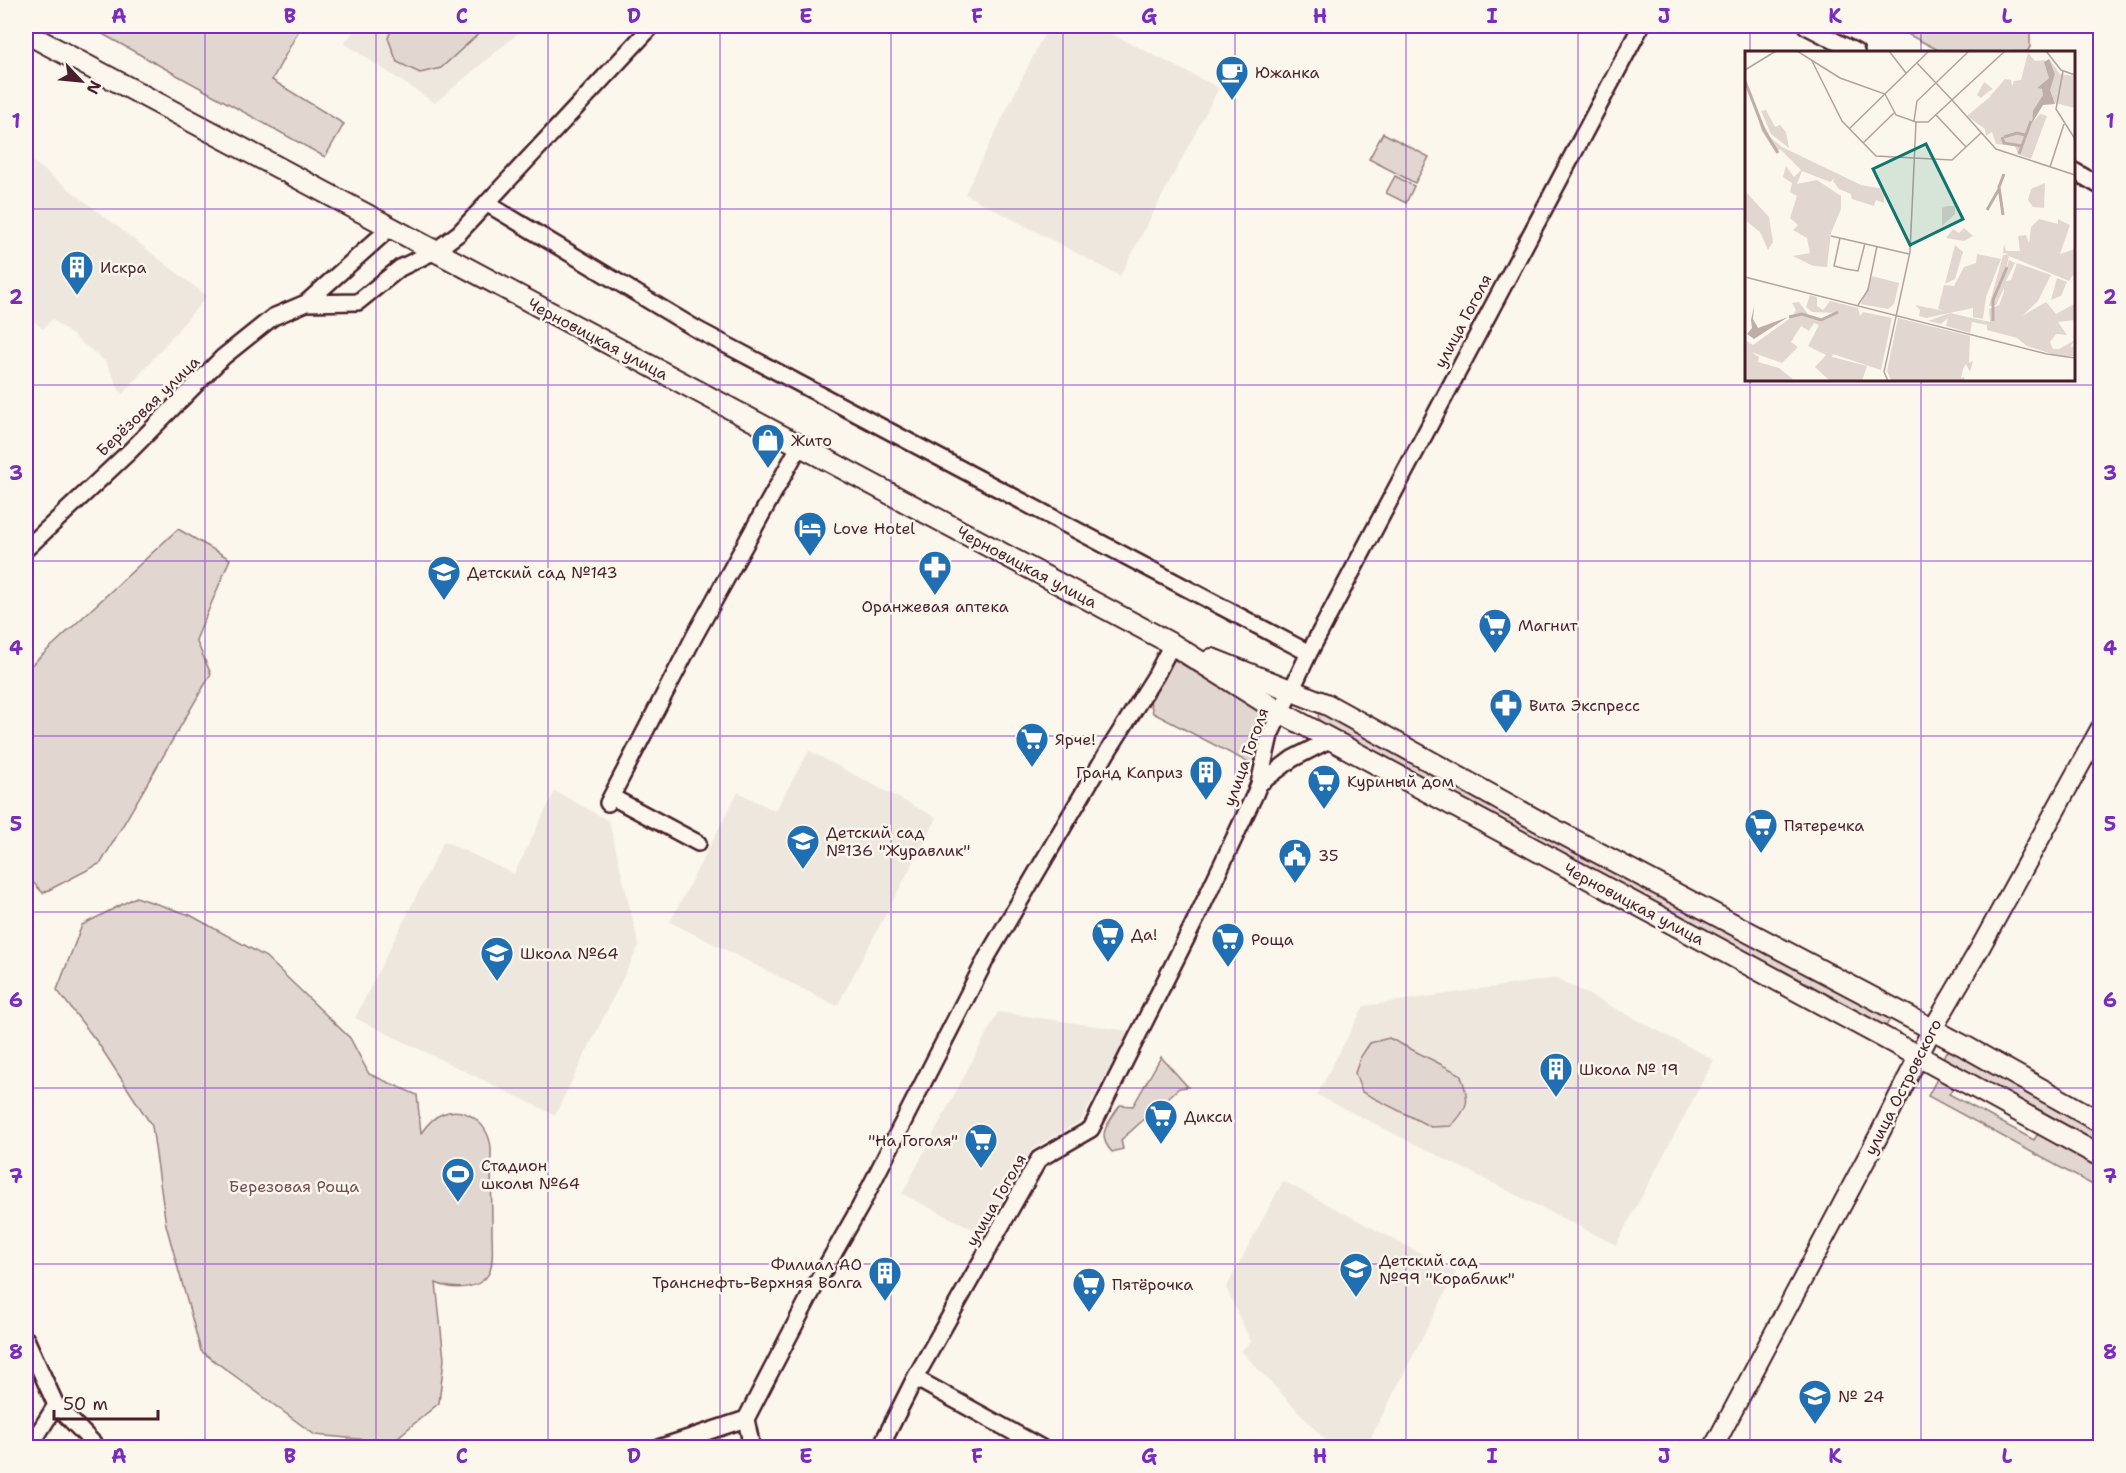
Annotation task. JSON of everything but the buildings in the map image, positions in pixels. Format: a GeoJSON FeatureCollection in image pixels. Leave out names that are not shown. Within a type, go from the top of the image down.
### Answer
{"type":"FeatureCollection","features":[{"type":"Feature","properties":{"kind":"main road","name":"Черновицкая улица"},"geometry":{"type":"LineString","coordinates":[[26,33],[1172,644],[1280,712],[2100,1156]]}},
{"type":"Feature","properties":{"kind":"main road","name":"Черновицкая улица"},"geometry":{"type":"LineString","coordinates":[[1172,644],[1292,689],[1347,715],[1540,822],[1933,1029],[2100,1122]]}},
{"type":"Feature","properties":{"kind":"street","name":"Берёзовая улица"},"geometry":{"type":"LineString","coordinates":[[306,303],[358,302],[400,268],[435,251],[459,233],[652,26]]}},
{"type":"Feature","properties":{"kind":"street","name":"улица Гоголя"},"geometry":{"type":"LineString","coordinates":[[880,1448],[915,1378],[1039,1159],[1091,1130],[1199,913],[1259,783],[1270,735],[1309,653],[1641,26]]}},
{"type":"Feature","properties":{"kind":"street"},"geometry":{"type":"LineString","coordinates":[[1806,26],[1854,51]]}},
{"type":"Feature","properties":{"kind":"street"},"geometry":{"type":"LineString","coordinates":[[2075,172],[2100,186]]}},
{"type":"Feature","properties":{"kind":"street"},"geometry":{"type":"LineString","coordinates":[[486,203],[698,330],[1309,653]]}},
{"type":"Feature","properties":{"kind":"street","name":"Берёзовая улица"},"geometry":{"type":"LineString","coordinates":[[26,549],[130,451],[224,357],[273,317],[306,303],[391,226]]}},
{"type":"Feature","properties":{"kind":"street"},"geometry":{"type":"LineString","coordinates":[[698,843],[610,800],[695,635],[801,446]]}},
{"type":"Feature","properties":{"kind":"street"},"geometry":{"type":"LineString","coordinates":[[752,1448],[746,1419],[815,1286],[860,1207],[987,957],[1172,644]]}},
{"type":"Feature","properties":{"kind":"street","name":"улица Островского"},"geometry":{"type":"LineString","coordinates":[[1713,1448],[1918,1056],[2100,729]]}},
{"type":"Feature","properties":{"kind":"street"},"geometry":{"type":"LineString","coordinates":[[1259,783],[1292,759],[1331,739]]}},
{"type":"Feature","properties":{"kind":"street"},"geometry":{"type":"LineString","coordinates":[[26,1339],[56,1405],[98,1448]]}},
{"type":"Feature","properties":{"kind":"street"},"geometry":{"type":"LineString","coordinates":[[915,1378],[1042,1448]]}},
{"type":"Feature","properties":{"kind":"street"},"geometry":{"type":"LineString","coordinates":[[29,1448],[56,1405]]}},
{"type":"Feature","properties":{"kind":"street"},"geometry":{"type":"LineString","coordinates":[[658,1448],[746,1419]]}},
{"type":"Feature","properties":{"kind":"shaded area"},"geometry":{"type":"Polygon","coordinates":[[[359,26],[527,26],[435,103],[344,43],[359,26]]]}},
{"type":"Feature","properties":{"kind":"shaded area"},"geometry":{"type":"Polygon","coordinates":[[[1048,26],[1096,26],[1219,88],[1120,276],[965,194],[1048,26]]]}},
{"type":"Feature","properties":{"kind":"shaded area"},"geometry":{"type":"Polygon","coordinates":[[[26,156],[207,296],[122,395],[106,362],[52,319],[43,329],[26,314],[26,156]]]}},
{"type":"Feature","properties":{"kind":"shaded area","name":"Детский сад №136 \"Журавлик\""},"geometry":{"type":"Polygon","coordinates":[[[809,751],[937,818],[837,1006],[670,922],[738,792],[775,811],[809,751]]]}},
{"type":"Feature","properties":{"kind":"shaded area","name":"Школа №64"},"geometry":{"type":"Polygon","coordinates":[[[555,791],[609,821],[639,946],[555,1115],[355,1018],[444,841],[514,874],[555,791]]]}},
{"type":"Feature","properties":{"kind":"shaded area"},"geometry":{"type":"Polygon","coordinates":[[[1557,978],[1714,1060],[1616,1245],[1317,1095],[1364,1006],[1557,978]]]}},
{"type":"Feature","properties":{"kind":"shaded area"},"geometry":{"type":"Polygon","coordinates":[[[998,1012],[1130,1031],[1081,1121],[1032,1149],[987,1236],[902,1194],[998,1012]]]}},
{"type":"Feature","properties":{"kind":"shaded area"},"geometry":{"type":"Polygon","coordinates":[[[1283,1181],[1456,1272],[1366,1447],[1332,1447],[1241,1351],[1251,1342],[1226,1288],[1283,1181]]]}},
{"type":"Feature","properties":{"kind":"green space"},"geometry":{"type":"Polygon","coordinates":[[[88,26],[301,26],[272,80],[344,124],[325,157],[88,26]]]}},
{"type":"Feature","properties":{"kind":"green space"},"geometry":{"type":"Polygon","coordinates":[[[393,26],[487,26],[441,68],[420,73],[397,62],[388,38],[393,26]]]}},
{"type":"Feature","properties":{"kind":"green space"},"geometry":{"type":"Polygon","coordinates":[[[1892,26],[2030,26],[2030,47],[2028,51],[1940,51],[1892,26]]]}},
{"type":"Feature","properties":{"kind":"green space"},"geometry":{"type":"Polygon","coordinates":[[[1383,133],[1429,157],[1415,183],[1369,159],[1383,133]]]}},
{"type":"Feature","properties":{"kind":"green space"},"geometry":{"type":"Polygon","coordinates":[[[1395,176],[1414,186],[1406,203],[1386,193],[1395,176]]]}},
{"type":"Feature","properties":{"kind":"green space"},"geometry":{"type":"Polygon","coordinates":[[[178,529],[230,559],[196,640],[211,674],[101,863],[43,893],[26,875],[26,670],[178,529]]]}},
{"type":"Feature","properties":{"kind":"green space"},"geometry":{"type":"Polygon","coordinates":[[[1173,659],[1269,716],[1262,731],[1253,765],[1153,713],[1150,701],[1173,659]]]}},
{"type":"Feature","properties":{"kind":"green space"},"geometry":{"type":"Polygon","coordinates":[[[1324,711],[1892,1016],[1885,1028],[1319,723],[1318,713],[1324,711]]]}},
{"type":"Feature","properties":{"kind":"green space","name":"Березовая Роща"},"geometry":{"type":"Polygon","coordinates":[[[136,897],[190,915],[266,957],[350,1038],[369,1074],[417,1095],[421,1133],[436,1117],[451,1112],[460,1112],[475,1119],[490,1140],[492,1262],[490,1271],[480,1282],[466,1287],[450,1287],[436,1283],[444,1359],[439,1403],[392,1442],[315,1435],[201,1351],[166,1225],[152,1126],[98,1043],[57,990],[82,925],[136,897]]]}},
{"type":"Feature","properties":{"kind":"green space"},"geometry":{"type":"Polygon","coordinates":[[[1389,1038],[1460,1074],[1467,1096],[1465,1108],[1451,1126],[1431,1127],[1362,1092],[1355,1073],[1360,1058],[1370,1043],[1389,1038]]]}},
{"type":"Feature","properties":{"kind":"green space"},"geometry":{"type":"Polygon","coordinates":[[[1952,1049],[2100,1131],[2100,1148],[1943,1060],[1945,1053],[1952,1049]]]}},
{"type":"Feature","properties":{"kind":"green space"},"geometry":{"type":"Polygon","coordinates":[[[1161,1057],[1188,1087],[1179,1088],[1121,1140],[1123,1149],[1112,1152],[1107,1146],[1104,1134],[1108,1123],[1120,1105],[1133,1106],[1161,1057]]]}},
{"type":"Feature","properties":{"kind":"green space"},"geometry":{"type":"Polygon","coordinates":[[[1938,1077],[1954,1086],[1949,1094],[2034,1140],[2039,1132],[2100,1165],[2100,1189],[1928,1096],[1938,1077]]]}},
{"type":"Feature","properties":{"kind":"place","name":"Южанка"},"geometry":{"type":"Point","coordinates":[1232,101]}},
{"type":"Feature","properties":{"kind":"place","name":"Искра"},"geometry":{"type":"Point","coordinates":[77,296]}},
{"type":"Feature","properties":{"kind":"place","name":"Жито"},"geometry":{"type":"Point","coordinates":[768,469]}},
{"type":"Feature","properties":{"kind":"place","name":"Love Hotel"},"geometry":{"type":"Point","coordinates":[810,557]}},
{"type":"Feature","properties":{"kind":"place","name":"Оранжевая аптека"},"geometry":{"type":"Point","coordinates":[935,596]}},
{"type":"Feature","properties":{"kind":"place","name":"Детский сад №143"},"geometry":{"type":"Point","coordinates":[444,601]}},
{"type":"Feature","properties":{"kind":"place","name":"Магнит"},"geometry":{"type":"Point","coordinates":[1495,654]}},
{"type":"Feature","properties":{"kind":"place","name":"Вита Экспресс"},"geometry":{"type":"Point","coordinates":[1506,734]}},
{"type":"Feature","properties":{"kind":"place","name":"Ярче!"},"geometry":{"type":"Point","coordinates":[1032,768]}},
{"type":"Feature","properties":{"kind":"place","name":"Гранд Каприз"},"geometry":{"type":"Point","coordinates":[1206,801]}},
{"type":"Feature","properties":{"kind":"place","name":"Куриный дом"},"geometry":{"type":"Point","coordinates":[1324,810]}},
{"type":"Feature","properties":{"kind":"place","name":"Пятеречка"},"geometry":{"type":"Point","coordinates":[1761,854]}},
{"type":"Feature","properties":{"kind":"place","name":"Детский сад №136 \"Журавлик\""},"geometry":{"type":"Point","coordinates":[803,870]}},
{"type":"Feature","properties":{"kind":"place","name":"35"},"geometry":{"type":"Point","coordinates":[1295,884]}},
{"type":"Feature","properties":{"kind":"place","name":"Да!"},"geometry":{"type":"Point","coordinates":[1108,963]}},
{"type":"Feature","properties":{"kind":"place","name":"Роща"},"geometry":{"type":"Point","coordinates":[1228,968]}},
{"type":"Feature","properties":{"kind":"place","name":"Школа №64"},"geometry":{"type":"Point","coordinates":[497,982]}},
{"type":"Feature","properties":{"kind":"place","name":"Школа № 19"},"geometry":{"type":"Point","coordinates":[1556,1098]}},
{"type":"Feature","properties":{"kind":"place","name":"Дикси"},"geometry":{"type":"Point","coordinates":[1161,1145]}},
{"type":"Feature","properties":{"kind":"place","name":"\"На Гоголя\""},"geometry":{"type":"Point","coordinates":[981,1169]}},
{"type":"Feature","properties":{"kind":"place","name":"Стадион школы №64"},"geometry":{"type":"Point","coordinates":[458,1203]}},
{"type":"Feature","properties":{"kind":"place","name":"Детский сад №99 \"Кораблик\""},"geometry":{"type":"Point","coordinates":[1356,1298]}},
{"type":"Feature","properties":{"kind":"place","name":"Филиал АО Транснефть-Верхняя Волга"},"geometry":{"type":"Point","coordinates":[885,1302]}},
{"type":"Feature","properties":{"kind":"place","name":"Пятёрочка"},"geometry":{"type":"Point","coordinates":[1089,1313]}},
{"type":"Feature","properties":{"kind":"place","name":"№ 24"},"geometry":{"type":"Point","coordinates":[1815,1425]}}]}
